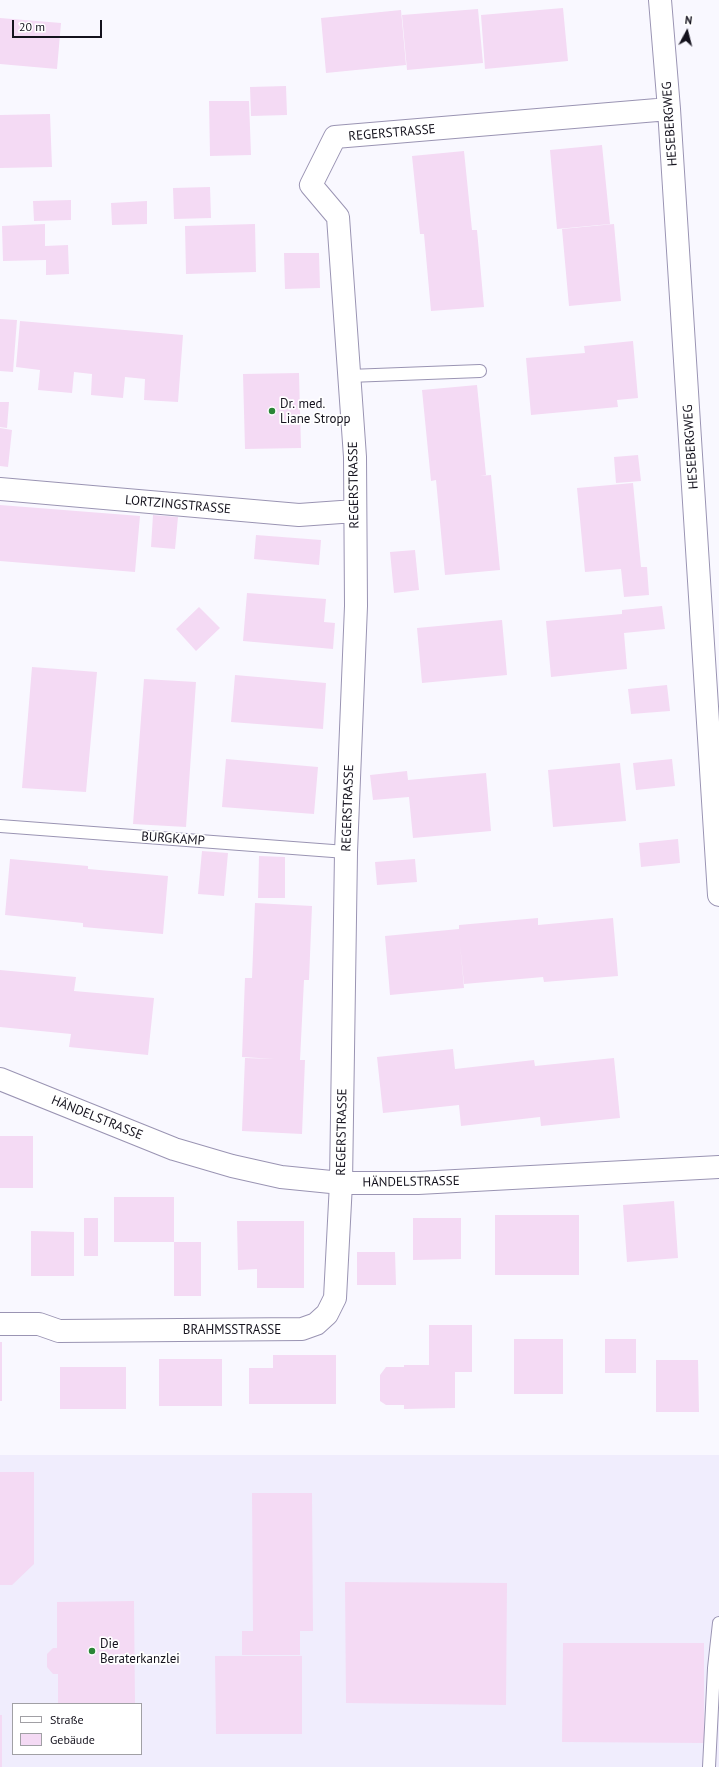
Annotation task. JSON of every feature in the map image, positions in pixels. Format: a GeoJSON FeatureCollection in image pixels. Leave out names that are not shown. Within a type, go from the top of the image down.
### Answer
{"type":"FeatureCollection","features":[{"type":"Feature","properties":{"kind":"street","name":"HESEBERGWEG"},"geometry":{"type":"LineString","coordinates":[[660,0],[669,109],[719,895]]}},
{"type":"Feature","properties":{"kind":"street","name":"REGERSTRASSE"},"geometry":{"type":"LineString","coordinates":[[341,1183],[346,852],[356,606],[355,457],[338,217],[311,185],[335,138],[669,109]]}},
{"type":"Feature","properties":{"kind":"street","name":"LORTZINGSTRASSE"},"geometry":{"type":"LineString","coordinates":[[0,489],[299,515],[355,511]]}},
{"type":"Feature","properties":{"kind":"street","name":"HÄNDELSTRASSE"},"geometry":{"type":"LineString","coordinates":[[0,1079],[174,1149],[232,1166],[280,1177],[341,1183],[418,1183],[719,1167]]}},
{"type":"Feature","properties":{"kind":"street","name":"BRAHMSSTRASSE"},"geometry":{"type":"LineString","coordinates":[[0,1324],[39,1324],[59,1331],[302,1329],[316,1324],[327,1314],[335,1298],[341,1183]]}},
{"type":"Feature","properties":{"kind":"lane"},"geometry":{"type":"LineString","coordinates":[[349,376],[480,371]]}},
{"type":"Feature","properties":{"kind":"lane","name":"BURGKAMP"},"geometry":{"type":"LineString","coordinates":[[0,826],[346,852]]}},
{"type":"Feature","properties":{"kind":"lane"},"geometry":{"type":"LineString","coordinates":[[709,1767],[714,1668],[719,1623]]}},
{"type":"Feature","properties":{"kind":"shaded area"},"geometry":{"type":"Polygon","coordinates":[[[0,1455],[719,1455],[719,1767],[0,1767],[0,1455]]]}},
{"type":"Feature","properties":{"kind":"building"},"geometry":{"type":"Polygon","coordinates":[[[563,8],[568,61],[485,69],[481,15],[563,8]]]}},
{"type":"Feature","properties":{"kind":"building"},"geometry":{"type":"Polygon","coordinates":[[[478,9],[483,63],[407,70],[402,15],[478,9]]]}},
{"type":"Feature","properties":{"kind":"building"},"geometry":{"type":"Polygon","coordinates":[[[401,10],[406,65],[326,73],[321,18],[401,10]]]}},
{"type":"Feature","properties":{"kind":"building"},"geometry":{"type":"Polygon","coordinates":[[[0,18],[61,23],[57,69],[0,64],[0,18]]]}},
{"type":"Feature","properties":{"kind":"building"},"geometry":{"type":"Polygon","coordinates":[[[286,86],[287,115],[251,116],[250,87],[286,86]]]}},
{"type":"Feature","properties":{"kind":"building"},"geometry":{"type":"Polygon","coordinates":[[[209,101],[249,101],[251,155],[210,156],[209,101]]]}},
{"type":"Feature","properties":{"kind":"building"},"geometry":{"type":"Polygon","coordinates":[[[50,114],[52,167],[0,168],[0,115],[50,114]]]}},
{"type":"Feature","properties":{"kind":"building"},"geometry":{"type":"Polygon","coordinates":[[[602,145],[610,224],[557,229],[550,150],[602,145]]]}},
{"type":"Feature","properties":{"kind":"building"},"geometry":{"type":"Polygon","coordinates":[[[464,151],[472,230],[477,230],[484,307],[431,311],[424,234],[420,234],[412,156],[464,151]]]}},
{"type":"Feature","properties":{"kind":"building"},"geometry":{"type":"Polygon","coordinates":[[[210,187],[211,218],[174,219],[173,188],[210,187]]]}},
{"type":"Feature","properties":{"kind":"building"},"geometry":{"type":"Polygon","coordinates":[[[71,200],[71,220],[34,221],[33,201],[71,200]]]}},
{"type":"Feature","properties":{"kind":"building"},"geometry":{"type":"Polygon","coordinates":[[[147,201],[147,224],[112,225],[111,203],[147,201]]]}},
{"type":"Feature","properties":{"kind":"building"},"geometry":{"type":"Polygon","coordinates":[[[45,224],[45,246],[68,245],[69,274],[46,275],[46,260],[3,261],[2,226],[45,224]]]}},
{"type":"Feature","properties":{"kind":"building"},"geometry":{"type":"Polygon","coordinates":[[[255,224],[256,272],[186,274],[185,226],[255,224]]]}},
{"type":"Feature","properties":{"kind":"building"},"geometry":{"type":"Polygon","coordinates":[[[614,224],[621,301],[569,306],[562,229],[614,224]]]}},
{"type":"Feature","properties":{"kind":"building"},"geometry":{"type":"Polygon","coordinates":[[[284,253],[319,253],[320,288],[285,289],[284,253]]]}},
{"type":"Feature","properties":{"kind":"building"},"geometry":{"type":"Polygon","coordinates":[[[0,319],[17,320],[13,372],[0,371],[0,319]]]}},
{"type":"Feature","properties":{"kind":"building"},"geometry":{"type":"Polygon","coordinates":[[[20,321],[183,335],[178,402],[144,400],[145,379],[125,377],[123,398],[91,395],[92,374],[74,372],[72,393],[38,390],[40,370],[16,367],[20,321]]]}},
{"type":"Feature","properties":{"kind":"building"},"geometry":{"type":"Polygon","coordinates":[[[633,341],[638,398],[617,400],[618,407],[531,415],[526,358],[585,353],[584,346],[633,341]]]}},
{"type":"Feature","properties":{"kind":"building","name":"Dr. med. Liane Stropp"},"geometry":{"type":"Polygon","coordinates":[[[299,373],[301,448],[245,449],[243,374],[299,373]]]}},
{"type":"Feature","properties":{"kind":"building"},"geometry":{"type":"Polygon","coordinates":[[[477,385],[486,475],[480,476],[491,475],[500,570],[445,575],[436,480],[431,481],[422,390],[477,385]]]}},
{"type":"Feature","properties":{"kind":"building"},"geometry":{"type":"Polygon","coordinates":[[[0,402],[9,402],[7,428],[0,427],[0,402]]]}},
{"type":"Feature","properties":{"kind":"building"},"geometry":{"type":"Polygon","coordinates":[[[0,428],[12,430],[8,467],[0,466],[0,428]]]}},
{"type":"Feature","properties":{"kind":"building"},"geometry":{"type":"Polygon","coordinates":[[[638,455],[641,481],[616,483],[614,457],[638,455]]]}},
{"type":"Feature","properties":{"kind":"building"},"geometry":{"type":"Polygon","coordinates":[[[633,483],[641,567],[647,567],[649,595],[624,597],[621,569],[585,572],[577,488],[633,483]]]}},
{"type":"Feature","properties":{"kind":"building"},"geometry":{"type":"Polygon","coordinates":[[[0,505],[140,516],[135,572],[0,561],[0,505]]]}},
{"type":"Feature","properties":{"kind":"building"},"geometry":{"type":"Polygon","coordinates":[[[153,515],[178,517],[175,549],[151,547],[153,515]]]}},
{"type":"Feature","properties":{"kind":"building"},"geometry":{"type":"Polygon","coordinates":[[[256,535],[321,540],[319,565],[254,559],[256,535]]]}},
{"type":"Feature","properties":{"kind":"building"},"geometry":{"type":"Polygon","coordinates":[[[415,550],[419,590],[394,593],[390,552],[415,550]]]}},
{"type":"Feature","properties":{"kind":"building"},"geometry":{"type":"Polygon","coordinates":[[[247,593],[326,599],[324,622],[335,623],[333,649],[243,641],[247,593]]]}},
{"type":"Feature","properties":{"kind":"building"},"geometry":{"type":"Polygon","coordinates":[[[662,606],[665,629],[624,633],[627,669],[551,677],[546,621],[622,614],[622,610],[662,606]]]}},
{"type":"Feature","properties":{"kind":"building"},"geometry":{"type":"Polygon","coordinates":[[[199,607],[220,628],[196,651],[176,629],[199,607]]]}},
{"type":"Feature","properties":{"kind":"building"},"geometry":{"type":"Polygon","coordinates":[[[502,620],[507,675],[422,683],[417,628],[502,620]]]}},
{"type":"Feature","properties":{"kind":"building"},"geometry":{"type":"Polygon","coordinates":[[[32,667],[97,672],[86,792],[22,788],[32,667]]]}},
{"type":"Feature","properties":{"kind":"building"},"geometry":{"type":"Polygon","coordinates":[[[235,675],[326,683],[323,729],[231,722],[235,675]]]}},
{"type":"Feature","properties":{"kind":"building"},"geometry":{"type":"Polygon","coordinates":[[[144,679],[196,682],[186,827],[133,824],[144,679]]]}},
{"type":"Feature","properties":{"kind":"building"},"geometry":{"type":"Polygon","coordinates":[[[667,685],[670,711],[631,714],[628,689],[667,685]]]}},
{"type":"Feature","properties":{"kind":"building"},"geometry":{"type":"Polygon","coordinates":[[[226,759],[318,767],[314,814],[222,807],[226,759]]]}},
{"type":"Feature","properties":{"kind":"building"},"geometry":{"type":"Polygon","coordinates":[[[672,759],[675,786],[636,790],[633,763],[672,759]]]}},
{"type":"Feature","properties":{"kind":"building"},"geometry":{"type":"Polygon","coordinates":[[[620,763],[626,821],[553,827],[548,770],[620,763]]]}},
{"type":"Feature","properties":{"kind":"building"},"geometry":{"type":"Polygon","coordinates":[[[407,771],[408,780],[486,773],[491,831],[413,838],[409,797],[373,800],[370,775],[407,771]]]}},
{"type":"Feature","properties":{"kind":"building"},"geometry":{"type":"Polygon","coordinates":[[[678,839],[680,863],[641,867],[639,843],[678,839]]]}},
{"type":"Feature","properties":{"kind":"building"},"geometry":{"type":"Polygon","coordinates":[[[202,851],[228,853],[224,896],[198,894],[202,851]]]}},
{"type":"Feature","properties":{"kind":"building"},"geometry":{"type":"Polygon","coordinates":[[[259,856],[285,857],[285,898],[258,898],[259,856]]]}},
{"type":"Feature","properties":{"kind":"building"},"geometry":{"type":"Polygon","coordinates":[[[10,859],[88,866],[88,869],[168,876],[163,934],[83,927],[83,923],[5,915],[10,859]]]}},
{"type":"Feature","properties":{"kind":"building"},"geometry":{"type":"Polygon","coordinates":[[[415,859],[417,882],[377,885],[375,862],[415,859]]]}},
{"type":"Feature","properties":{"kind":"building"},"geometry":{"type":"Polygon","coordinates":[[[255,903],[312,906],[309,980],[304,980],[300,1060],[305,1060],[302,1134],[242,1131],[245,1058],[275,1059],[242,1057],[245,978],[252,978],[255,903]]]}},
{"type":"Feature","properties":{"kind":"building"},"geometry":{"type":"Polygon","coordinates":[[[538,918],[538,925],[613,918],[618,976],[544,982],[543,977],[464,984],[460,944],[464,988],[390,995],[385,936],[459,929],[459,925],[538,918]]]}},
{"type":"Feature","properties":{"kind":"building"},"geometry":{"type":"Polygon","coordinates":[[[0,970],[76,977],[74,991],[154,998],[148,1055],[69,1047],[71,1034],[0,1027],[0,970]]]}},
{"type":"Feature","properties":{"kind":"building"},"geometry":{"type":"Polygon","coordinates":[[[453,1049],[455,1069],[534,1060],[535,1066],[614,1058],[620,1118],[541,1126],[540,1117],[461,1126],[459,1105],[383,1113],[377,1057],[453,1049]]]}},
{"type":"Feature","properties":{"kind":"building"},"geometry":{"type":"Polygon","coordinates":[[[0,1136],[33,1136],[33,1188],[0,1188],[0,1136]]]}},
{"type":"Feature","properties":{"kind":"building"},"geometry":{"type":"Polygon","coordinates":[[[114,1197],[174,1197],[174,1242],[114,1242],[114,1197]]]}},
{"type":"Feature","properties":{"kind":"building"},"geometry":{"type":"Polygon","coordinates":[[[674,1201],[678,1258],[627,1262],[623,1205],[674,1201]]]}},
{"type":"Feature","properties":{"kind":"building"},"geometry":{"type":"Polygon","coordinates":[[[495,1215],[579,1215],[579,1275],[495,1275],[495,1215]]]}},
{"type":"Feature","properties":{"kind":"building"},"geometry":{"type":"Polygon","coordinates":[[[84,1218],[98,1218],[98,1256],[84,1256],[84,1218]]]}},
{"type":"Feature","properties":{"kind":"building"},"geometry":{"type":"Polygon","coordinates":[[[413,1218],[461,1218],[461,1259],[413,1260],[413,1218]]]}},
{"type":"Feature","properties":{"kind":"building"},"geometry":{"type":"Polygon","coordinates":[[[237,1221],[304,1221],[304,1288],[257,1288],[257,1269],[238,1270],[237,1221]]]}},
{"type":"Feature","properties":{"kind":"building"},"geometry":{"type":"Polygon","coordinates":[[[31,1231],[74,1232],[74,1276],[31,1276],[31,1231]]]}},
{"type":"Feature","properties":{"kind":"building"},"geometry":{"type":"Polygon","coordinates":[[[174,1242],[201,1242],[201,1296],[174,1296],[174,1242]]]}},
{"type":"Feature","properties":{"kind":"building"},"geometry":{"type":"Polygon","coordinates":[[[357,1252],[395,1252],[396,1285],[357,1285],[357,1252]]]}},
{"type":"Feature","properties":{"kind":"building"},"geometry":{"type":"Polygon","coordinates":[[[429,1325],[472,1325],[472,1372],[455,1372],[455,1408],[404,1409],[404,1405],[386,1405],[380,1401],[380,1375],[386,1367],[429,1365],[429,1325]]]}},
{"type":"Feature","properties":{"kind":"building"},"geometry":{"type":"Polygon","coordinates":[[[514,1339],[563,1339],[563,1394],[514,1394],[514,1339]]]}},
{"type":"Feature","properties":{"kind":"building"},"geometry":{"type":"Polygon","coordinates":[[[605,1339],[636,1339],[636,1373],[605,1373],[605,1339]]]}},
{"type":"Feature","properties":{"kind":"building"},"geometry":{"type":"Polygon","coordinates":[[[0,1342],[2,1342],[2,1401],[0,1401],[0,1342]]]}},
{"type":"Feature","properties":{"kind":"building"},"geometry":{"type":"Polygon","coordinates":[[[273,1355],[336,1355],[336,1404],[249,1404],[249,1368],[273,1368],[273,1355]]]}},
{"type":"Feature","properties":{"kind":"building"},"geometry":{"type":"Polygon","coordinates":[[[159,1359],[222,1359],[222,1406],[159,1406],[159,1359]]]}},
{"type":"Feature","properties":{"kind":"building"},"geometry":{"type":"Polygon","coordinates":[[[656,1360],[698,1360],[699,1412],[656,1412],[656,1360]]]}},
{"type":"Feature","properties":{"kind":"building"},"geometry":{"type":"Polygon","coordinates":[[[60,1367],[126,1367],[126,1409],[60,1409],[60,1367]]]}},
{"type":"Feature","properties":{"kind":"building"},"geometry":{"type":"Polygon","coordinates":[[[0,1472],[34,1472],[34,1564],[12,1585],[0,1585],[0,1472]]]}},
{"type":"Feature","properties":{"kind":"building"},"geometry":{"type":"Polygon","coordinates":[[[252,1493],[312,1493],[313,1631],[300,1631],[300,1655],[242,1655],[242,1631],[253,1631],[252,1493]]]}},
{"type":"Feature","properties":{"kind":"building"},"geometry":{"type":"Polygon","coordinates":[[[345,1582],[507,1583],[506,1705],[346,1703],[345,1582]]]}},
{"type":"Feature","properties":{"kind":"building","name":"Die Beraterkanzlei"},"geometry":{"type":"Polygon","coordinates":[[[134,1601],[135,1703],[58,1703],[58,1674],[53,1674],[47,1667],[47,1654],[53,1648],[57,1648],[57,1602],[134,1601]]]}},
{"type":"Feature","properties":{"kind":"building"},"geometry":{"type":"Polygon","coordinates":[[[563,1643],[704,1643],[704,1743],[562,1742],[563,1643]]]}},
{"type":"Feature","properties":{"kind":"building"},"geometry":{"type":"Polygon","coordinates":[[[215,1656],[302,1656],[302,1734],[216,1734],[215,1656]]]}},
{"type":"Feature","properties":{"kind":"building"},"geometry":{"type":"Polygon","coordinates":[[[0,1715],[2,1715],[2,1767],[0,1767],[0,1715]]]}},
{"type":"Feature","properties":{"kind":"place","name":"Dr. med. Liane Stropp"},"geometry":{"type":"Point","coordinates":[272,411]}},
{"type":"Feature","properties":{"kind":"place","name":"Die Beraterkanzlei"},"geometry":{"type":"Point","coordinates":[92,1651]}}]}
